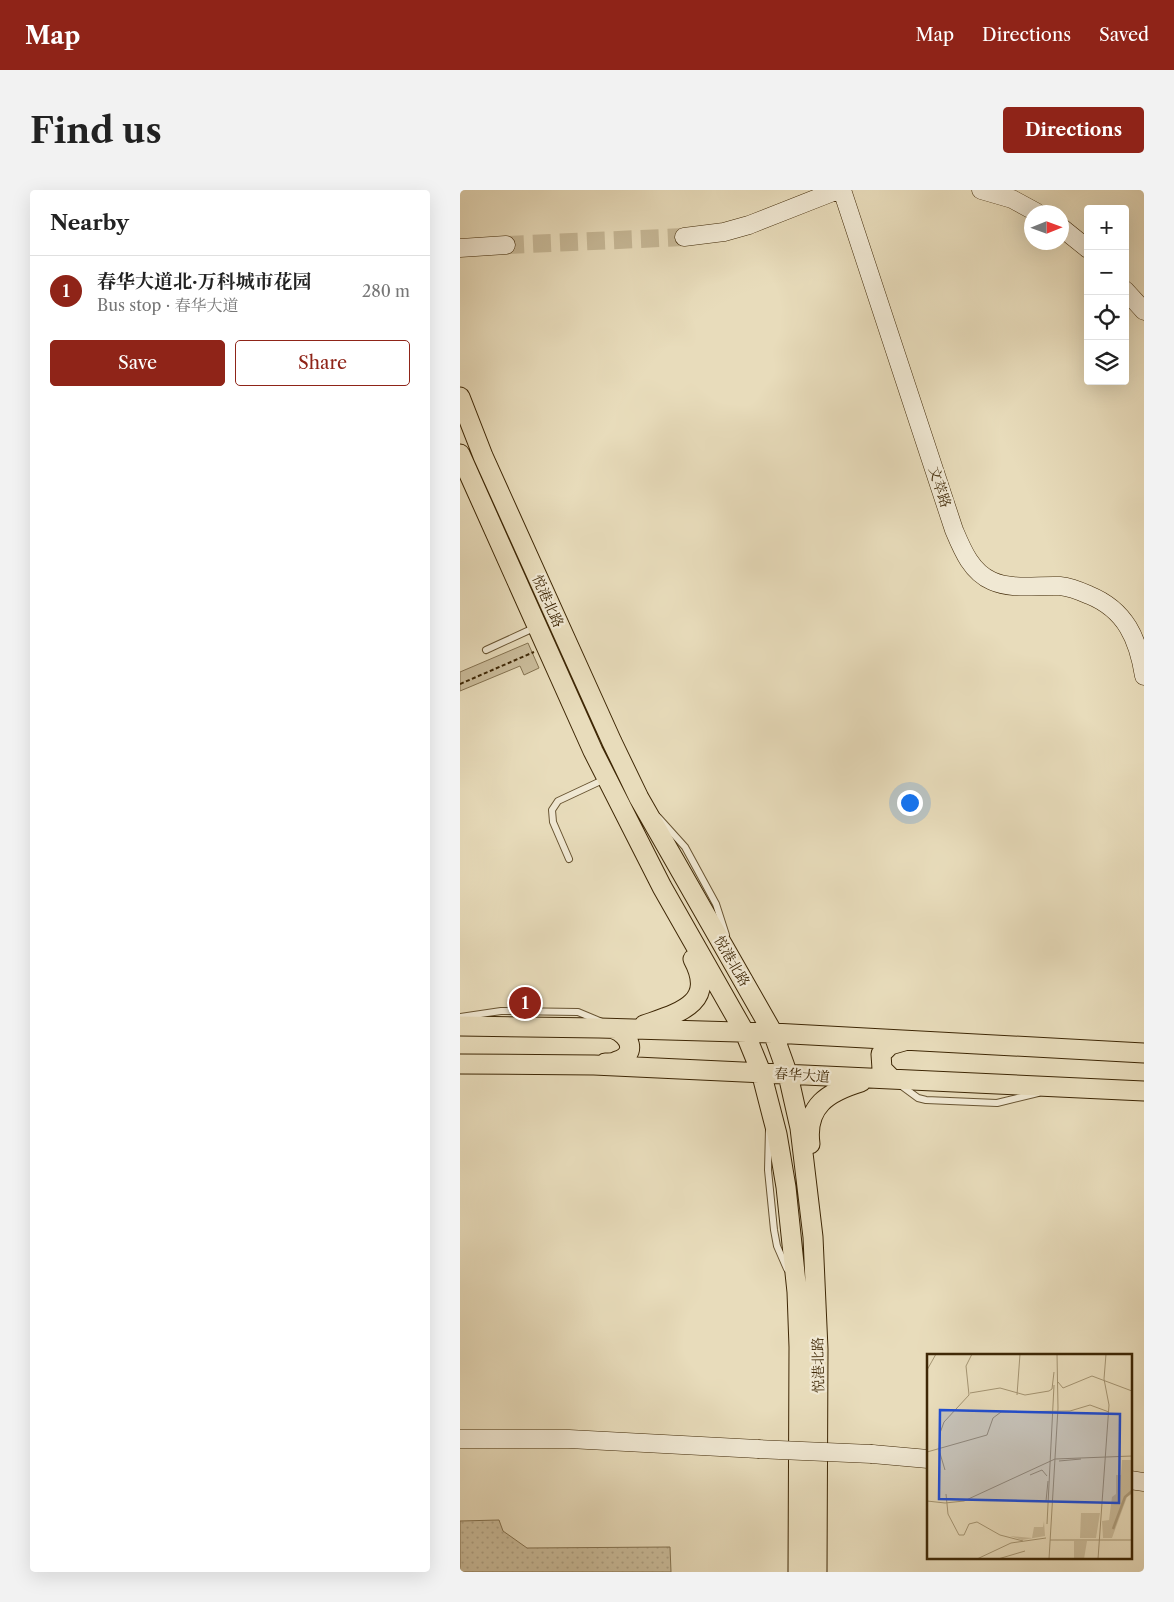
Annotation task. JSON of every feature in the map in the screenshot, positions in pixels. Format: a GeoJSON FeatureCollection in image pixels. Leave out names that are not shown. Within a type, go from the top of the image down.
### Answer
{"type":"FeatureCollection","features":[{"type":"Feature","properties":{"kind":"main road","name":"悦港北路"},"geometry":{"type":"LineString","coordinates":[[460,398],[491,474],[639,798],[774,1033],[788,1075],[800,1128],[813,1237],[818,1349],[817,1572]]}},
{"type":"Feature","properties":{"kind":"main road","name":"悦港北路"},"geometry":{"type":"LineString","coordinates":[[460,454],[592,751],[662,887],[744,1033],[761,1072],[777,1134],[786,1187],[797,1292],[799,1347],[798,1572]]}},
{"type":"Feature","properties":{"kind":"main road"},"geometry":{"type":"LineString","coordinates":[[622,1029],[680,1012],[696,1000],[700,990],[699,969],[674,924],[662,887]]}},
{"type":"Feature","properties":{"kind":"main road"},"geometry":{"type":"LineString","coordinates":[[460,1026],[774,1033],[1144,1053]]}},
{"type":"Feature","properties":{"kind":"main road"},"geometry":{"type":"LineString","coordinates":[[594,1065],[617,1062],[626,1056],[630,1050],[629,1042],[622,1029]]}},
{"type":"Feature","properties":{"kind":"main road"},"geometry":{"type":"LineString","coordinates":[[892,1079],[882,1069],[882,1054],[890,1045],[907,1041]]}},
{"type":"Feature","properties":{"kind":"main road","name":"春华大道"},"geometry":{"type":"LineString","coordinates":[[460,1064],[594,1065],[1144,1091]]}},
{"type":"Feature","properties":{"kind":"main road"},"geometry":{"type":"LineString","coordinates":[[813,1237],[817,1196],[809,1136],[814,1110],[822,1101],[835,1092],[872,1079]]}},
{"type":"Feature","properties":{"kind":"street"},"geometry":{"type":"LineString","coordinates":[[684,237],[724,232],[749,225],[838,190]]}},
{"type":"Feature","properties":{"kind":"street","name":"文萃路"},"geometry":{"type":"LineString","coordinates":[[842,190],[954,530],[963,552],[975,569],[990,580],[1007,585],[1062,586],[1096,597],[1113,608],[1125,621],[1134,637],[1144,676]]}},
{"type":"Feature","properties":{"kind":"street"},"geometry":{"type":"LineString","coordinates":[[981,190],[1024,206]]}},
{"type":"Feature","properties":{"kind":"street"},"geometry":{"type":"LineString","coordinates":[[1069,234],[1084,246]]}},
{"type":"Feature","properties":{"kind":"street"},"geometry":{"type":"LineString","coordinates":[[460,248],[506,244]]}},
{"type":"Feature","properties":{"kind":"street"},"geometry":{"type":"LineString","coordinates":[[1129,294],[1144,311]]}},
{"type":"Feature","properties":{"kind":"street"},"geometry":{"type":"LineString","coordinates":[[460,1439],[569,1439],[872,1454],[927,1459]]}},
{"type":"Feature","properties":{"kind":"lane"},"geometry":{"type":"LineString","coordinates":[[486,650],[537,626]]}},
{"type":"Feature","properties":{"kind":"lane"},"geometry":{"type":"LineString","coordinates":[[569,858],[553,822],[552,810],[558,801],[606,778]]}},
{"type":"Feature","properties":{"kind":"lane"},"geometry":{"type":"LineString","coordinates":[[460,1017],[501,1011],[578,1012],[622,1029]]}},
{"type":"Feature","properties":{"kind":"path"},"geometry":{"type":"LineString","coordinates":[[460,684],[536,651]]}},
{"type":"Feature","properties":{"kind":"shaded area"},"geometry":{"type":"Polygon","coordinates":[[[528,643],[539,668],[524,675],[520,666],[460,691],[460,672],[528,643]]]}},
{"type":"Feature","properties":{"kind":"shaded area"},"geometry":{"type":"Polygon","coordinates":[[[499,1520],[503,1531],[527,1548],[670,1547],[671,1572],[460,1572],[460,1521],[499,1520]]]}},
{"type":"Feature","properties":{"kind":"tunnel"},"geometry":{"type":"LineString","coordinates":[[506,245],[684,237]]}},
{"type":"Feature","properties":{"kind":"place","name":"春华大道北·万科城市花园"},"geometry":{"type":"Point","coordinates":[525,1003]}}]}
